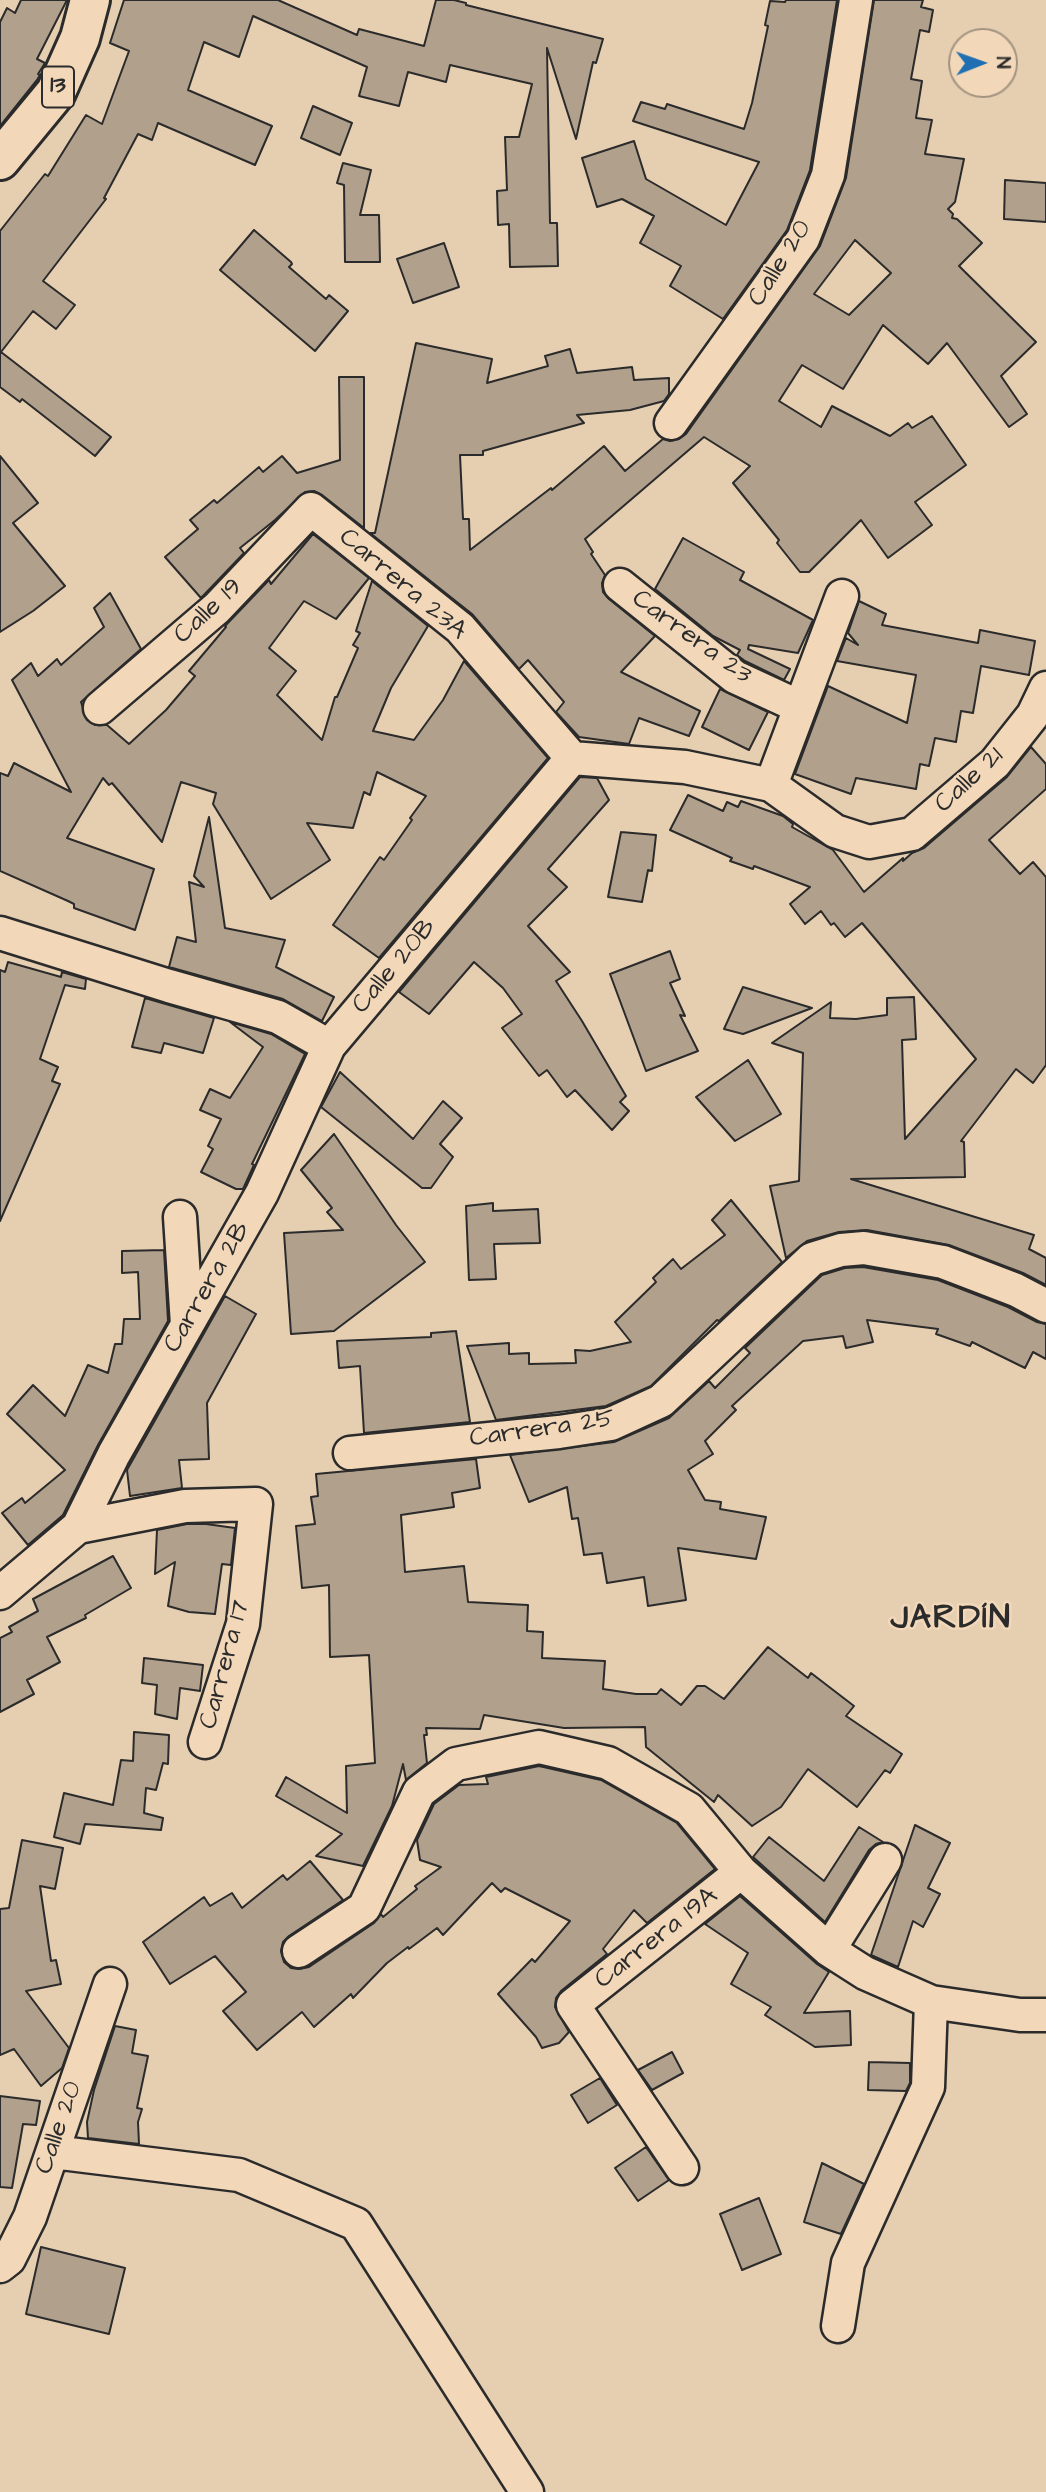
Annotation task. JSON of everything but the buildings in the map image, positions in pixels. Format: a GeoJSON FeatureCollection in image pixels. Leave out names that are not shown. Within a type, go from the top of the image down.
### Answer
{"type":"FeatureCollection","features":[{"type":"Feature","properties":{"kind":"main road","name":"13"},"geometry":{"type":"LineString","coordinates":[[0,160],[55,92],[80,38],[90,0]]}},
{"type":"Feature","properties":{"kind":"street","name":"Calle 20"},"geometry":{"type":"LineString","coordinates":[[671,423],[803,239],[828,175],[856,0]]}},
{"type":"Feature","properties":{"kind":"street","name":"Calle 19"},"geometry":{"type":"LineString","coordinates":[[100,708],[217,608],[312,509]]}},
{"type":"Feature","properties":{"kind":"street","name":"Carrera 23A"},"geometry":{"type":"LineString","coordinates":[[312,509],[460,628],[572,758]]}},
{"type":"Feature","properties":{"kind":"street","name":"Carrera 23"},"geometry":{"type":"LineString","coordinates":[[620,585],[734,677],[800,707]]}},
{"type":"Feature","properties":{"kind":"street"},"geometry":{"type":"LineString","coordinates":[[572,758],[685,767],[771,785],[842,596]]}},
{"type":"Feature","properties":{"kind":"street","name":"Calle 21"},"geometry":{"type":"LineString","coordinates":[[771,785],[835,831],[869,842],[912,834],[995,764],[1033,715],[1046,688]]}},
{"type":"Feature","properties":{"kind":"street","name":"Calle 20B"},"geometry":{"type":"LineString","coordinates":[[329,1046],[572,758]]}},
{"type":"Feature","properties":{"kind":"street"},"geometry":{"type":"LineString","coordinates":[[0,933],[278,1017],[329,1046]]}},
{"type":"Feature","properties":{"kind":"street","name":"Carrera 2B"},"geometry":{"type":"LineString","coordinates":[[78,1527],[114,1454],[262,1193],[329,1046]]}},
{"type":"Feature","properties":{"kind":"street"},"geometry":{"type":"LineString","coordinates":[[180,1217],[187,1325]]}},
{"type":"Feature","properties":{"kind":"street","name":"Carrera 25"},"geometry":{"type":"LineString","coordinates":[[350,1453],[559,1432],[611,1424],[661,1401],[812,1259],[841,1250],[864,1248],[943,1262],[1016,1290],[1046,1306]]}},
{"type":"Feature","properties":{"kind":"street","name":"Carrera 17"},"geometry":{"type":"LineString","coordinates":[[78,1527],[185,1506],[256,1504],[243,1623],[205,1742]]}},
{"type":"Feature","properties":{"kind":"street"},"geometry":{"type":"LineString","coordinates":[[2,1587],[78,1527]]}},
{"type":"Feature","properties":{"kind":"street"},"geometry":{"type":"LineString","coordinates":[[299,1951],[364,1908],[419,1792],[456,1764],[539,1747],[608,1763],[688,1809],[741,1872],[829,1950],[865,1973],[931,2002],[1020,2015],[1046,2015]]}},
{"type":"Feature","properties":{"kind":"street"},"geometry":{"type":"LineString","coordinates":[[829,1950],[885,1860]]}},
{"type":"Feature","properties":{"kind":"street","name":"Carrera 19A"},"geometry":{"type":"LineString","coordinates":[[682,2168],[573,2005],[741,1872]]}},
{"type":"Feature","properties":{"kind":"street","name":"Calle 20"},"geometry":{"type":"LineString","coordinates":[[0,2266],[9,2259],[30,2217],[110,1984]]}},
{"type":"Feature","properties":{"kind":"street"},"geometry":{"type":"LineString","coordinates":[[838,2326],[848,2263],[928,2087],[931,2002]]}},
{"type":"Feature","properties":{"kind":"street"},"geometry":{"type":"LineString","coordinates":[[52,2152],[239,2175],[356,2224],[527,2492]]}},
{"type":"Feature","properties":{"kind":"district","name":"JARDÍN"},"geometry":{"type":"Point","coordinates":[951,1620]}}]}
